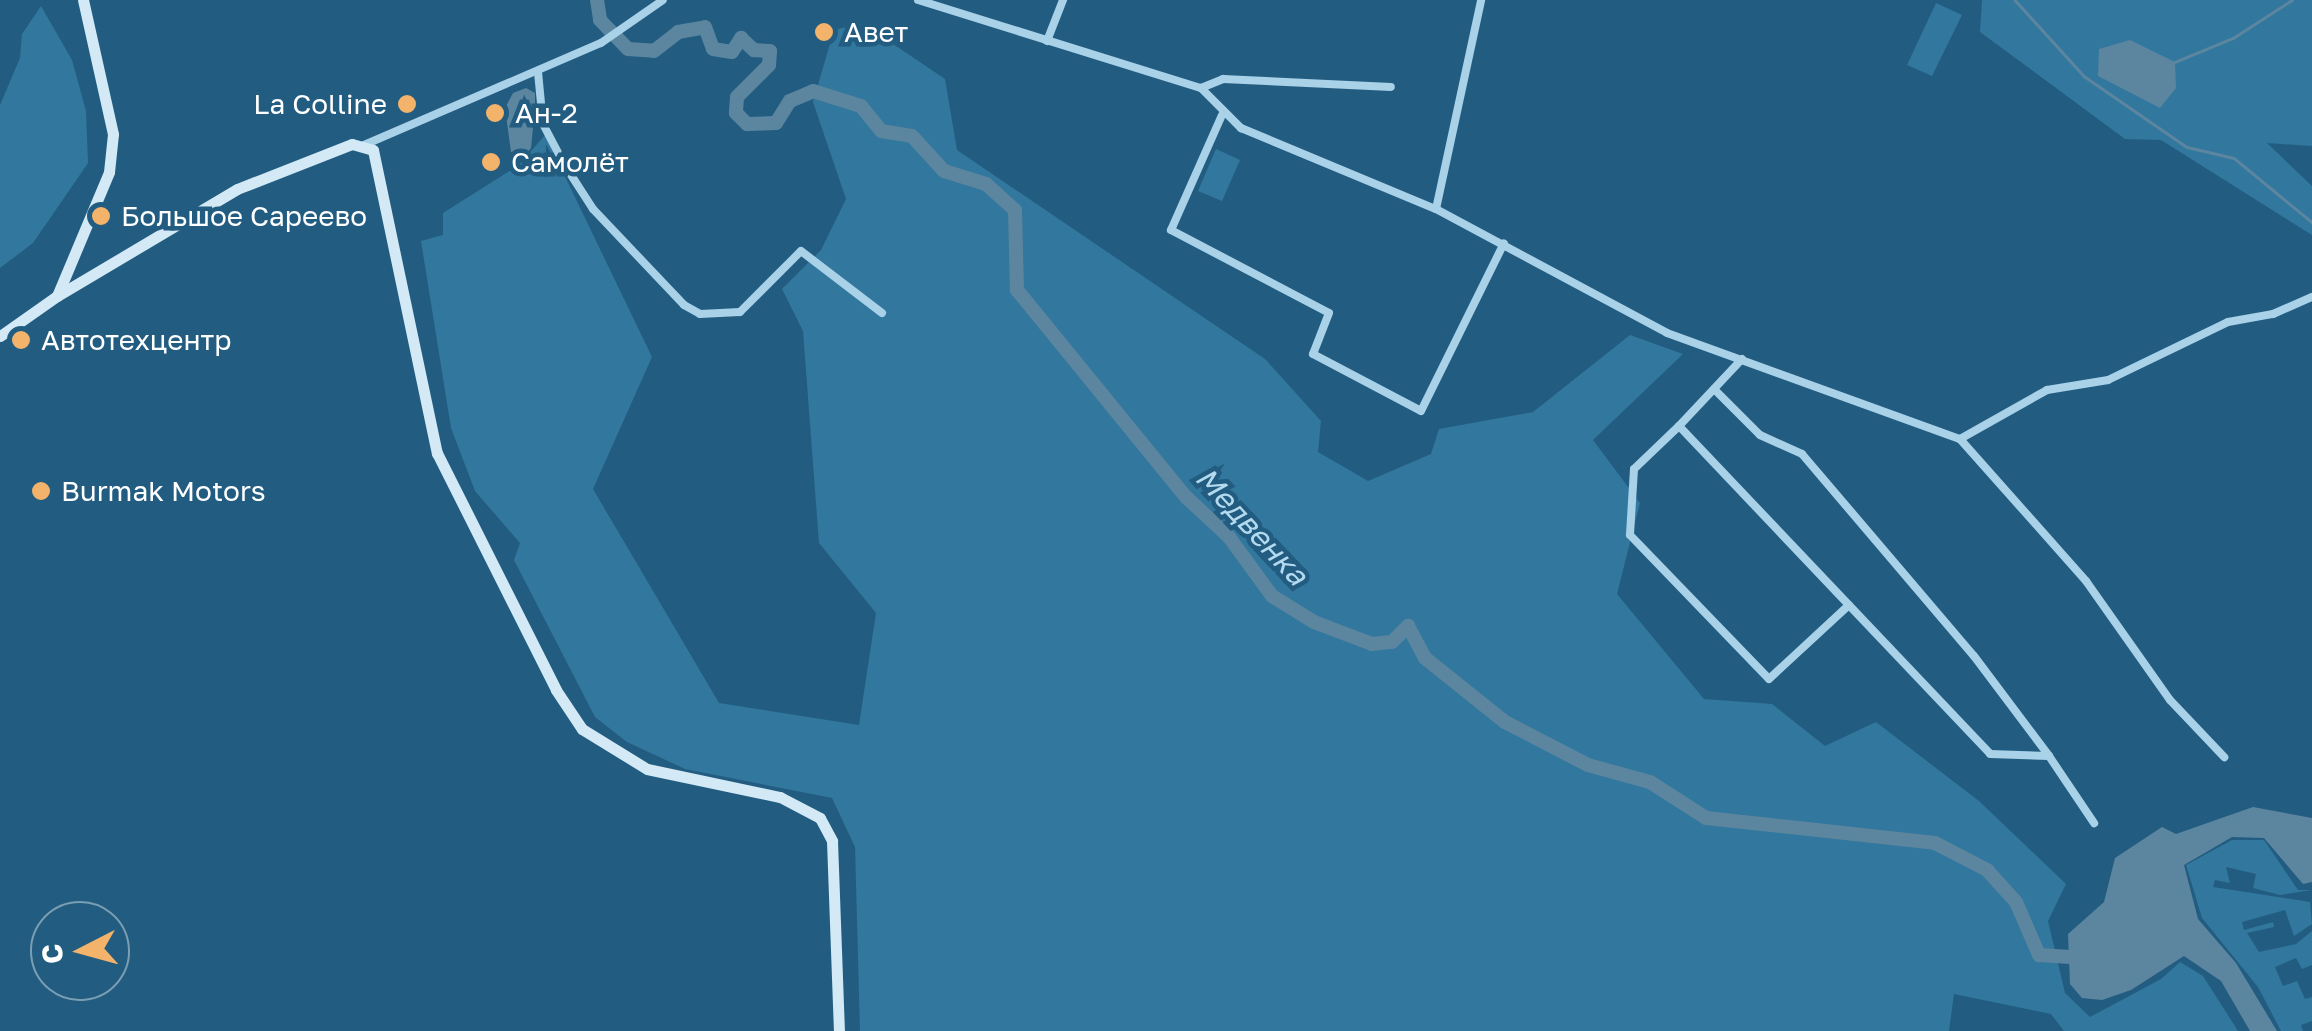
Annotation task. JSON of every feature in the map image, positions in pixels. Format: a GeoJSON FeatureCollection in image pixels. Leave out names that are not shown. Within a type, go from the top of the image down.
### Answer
{"type":"FeatureCollection","features":[{"type":"Feature","properties":{"kind":"street"},"geometry":{"type":"LineString","coordinates":[[57,296],[113,148],[83,0]]}},
{"type":"Feature","properties":{"kind":"street"},"geometry":{"type":"LineString","coordinates":[[0,336],[57,296],[238,189],[364,145],[601,44],[663,0]]}},
{"type":"Feature","properties":{"kind":"street"},"geometry":{"type":"LineString","coordinates":[[918,0],[1201,88],[1222,115],[1260,138],[1436,209],[1667,332],[1960,439],[2086,581],[2170,700],[2224,756]]}},
{"type":"Feature","properties":{"kind":"street"},"geometry":{"type":"LineString","coordinates":[[1047,41],[1063,0]]}},
{"type":"Feature","properties":{"kind":"street"},"geometry":{"type":"LineString","coordinates":[[1436,209],[1481,0]]}},
{"type":"Feature","properties":{"kind":"street"},"geometry":{"type":"LineString","coordinates":[[538,72],[543,124],[564,164],[593,209],[684,304],[700,314],[740,312],[802,251],[882,313]]}},
{"type":"Feature","properties":{"kind":"street"},"geometry":{"type":"LineString","coordinates":[[1201,88],[1222,80],[1391,86]]}},
{"type":"Feature","properties":{"kind":"street"},"geometry":{"type":"LineString","coordinates":[[1222,115],[1171,230],[1330,313],[1314,354],[1422,411],[1504,243]]}},
{"type":"Feature","properties":{"kind":"street"},"geometry":{"type":"LineString","coordinates":[[364,145],[380,158],[437,453],[556,690],[582,730],[647,770],[780,796],[820,818],[832,841],[838,1031]]}},
{"type":"Feature","properties":{"kind":"street"},"geometry":{"type":"LineString","coordinates":[[1960,439],[2047,390],[2108,380],[2228,322],[2273,314],[2312,297]]}},
{"type":"Feature","properties":{"kind":"street"},"geometry":{"type":"LineString","coordinates":[[1742,359],[1634,469],[1630,534],[1768,679],[1849,605]]}},
{"type":"Feature","properties":{"kind":"street"},"geometry":{"type":"LineString","coordinates":[[1714,389],[1760,435],[1802,454],[1974,656],[2094,823]]}},
{"type":"Feature","properties":{"kind":"street"},"geometry":{"type":"LineString","coordinates":[[1679,426],[1990,754],[2048,756]]}},
{"type":"Feature","properties":{"kind":"shaded area"},"geometry":{"type":"Polygon","coordinates":[[[1982,0],[2312,0],[2312,146],[2267,143],[2312,186],[2312,235],[2161,140],[2125,139],[1980,32],[1982,0]]]}},
{"type":"Feature","properties":{"kind":"shaded area"},"geometry":{"type":"Polygon","coordinates":[[[1936,3],[1962,15],[1932,76],[1907,65],[1936,3]]]}},
{"type":"Feature","properties":{"kind":"shaded area"},"geometry":{"type":"Polygon","coordinates":[[[41,6],[72,60],[86,111],[88,163],[33,243],[0,268],[0,105],[20,58],[22,34],[41,6]]]}},
{"type":"Feature","properties":{"kind":"shaded area"},"geometry":{"type":"Polygon","coordinates":[[[862,23],[945,79],[957,150],[1265,359],[1321,421],[1318,452],[1368,481],[1431,454],[1439,429],[1533,412],[1630,335],[1683,354],[1593,440],[1640,503],[1617,594],[1704,699],[1772,704],[1825,746],[1876,722],[1979,801],[2066,884],[2048,921],[2065,993],[2090,1017],[2161,979],[2180,962],[2203,976],[2238,1031],[2064,1031],[2051,1014],[1954,994],[1949,1031],[860,1031],[855,847],[832,798],[685,769],[627,742],[595,717],[514,560],[520,543],[475,491],[451,428],[421,241],[443,235],[443,213],[519,165],[545,135],[652,357],[593,489],[719,703],[859,725],[876,613],[819,543],[803,331],[782,289],[821,250],[846,199],[813,102],[834,30],[862,23]]]}},
{"type":"Feature","properties":{"kind":"shaded area"},"geometry":{"type":"Polygon","coordinates":[[[2130,40],[2175,62],[2176,88],[2160,108],[2098,76],[2099,49],[2130,40]]]}},
{"type":"Feature","properties":{"kind":"shaded area"},"geometry":{"type":"Polygon","coordinates":[[[526,88],[535,93],[535,107],[531,148],[522,159],[511,152],[505,108],[513,93],[526,88]]]}},
{"type":"Feature","properties":{"kind":"shaded area"},"geometry":{"type":"Polygon","coordinates":[[[1216,149],[1240,160],[1222,201],[1198,191],[1216,149]]]}},
{"type":"Feature","properties":{"kind":"shaded area"},"geometry":{"type":"Polygon","coordinates":[[[2253,807],[2312,818],[2312,882],[2303,884],[2264,838],[2232,837],[2184,865],[2198,919],[2236,963],[2277,1031],[2250,1031],[2221,981],[2184,956],[2131,990],[2102,1000],[2082,998],[2070,984],[2068,934],[2104,902],[2115,858],[2162,827],[2176,834],[2253,807]]]}},
{"type":"Feature","properties":{"kind":"shaded area"},"geometry":{"type":"Polygon","coordinates":[[[2232,840],[2264,840],[2298,890],[2312,890],[2280,895],[2253,888],[2256,874],[2226,867],[2230,883],[2215,880],[2213,887],[2310,902],[2312,924],[2294,936],[2285,910],[2242,922],[2244,930],[2273,922],[2274,927],[2247,933],[2259,952],[2296,944],[2312,931],[2312,965],[2302,969],[2296,958],[2275,967],[2283,986],[2297,981],[2305,999],[2312,997],[2312,1021],[2301,1025],[2303,1031],[2281,1031],[2258,987],[2202,918],[2186,865],[2232,840]]]}},
{"type":"Feature","properties":{"kind":"waterway","name":"Медвенка"},"geometry":{"type":"LineString","coordinates":[[597,0],[600,20],[628,49],[654,51],[678,32],[705,27],[713,49],[732,52],[741,38],[754,50],[770,51],[769,65],[737,97],[736,113],[747,124],[776,123],[790,101],[813,91],[861,106],[881,131],[912,136],[944,171],[986,184],[1015,210],[1017,290],[1186,497],[1229,537],[1272,596],[1314,622],[1372,644],[1392,642],[1408,626],[1425,658],[1505,722],[1588,765],[1650,782],[1706,818],[1935,843],[1987,870],[2016,902],[2039,955],[2086,958]]}},
{"type":"Feature","properties":{"kind":"waterway"},"geometry":{"type":"LineString","coordinates":[[2015,0],[2084,76],[2187,147],[2234,158],[2312,222]]}},
{"type":"Feature","properties":{"kind":"waterway"},"geometry":{"type":"LineString","coordinates":[[2175,62],[2233,38],[2292,0]]}},
{"type":"Feature","properties":{"kind":"place","name":"Авет"},"geometry":{"type":"Point","coordinates":[824,32]}},
{"type":"Feature","properties":{"kind":"place","name":"La Colline"},"geometry":{"type":"Point","coordinates":[407,104]}},
{"type":"Feature","properties":{"kind":"place","name":"Ан-2"},"geometry":{"type":"Point","coordinates":[495,113]}},
{"type":"Feature","properties":{"kind":"place","name":"Самолёт"},"geometry":{"type":"Point","coordinates":[491,162]}},
{"type":"Feature","properties":{"kind":"place","name":"Большое Сареево"},"geometry":{"type":"Point","coordinates":[101,216]}},
{"type":"Feature","properties":{"kind":"place","name":"Автотехцентр"},"geometry":{"type":"Point","coordinates":[21,340]}},
{"type":"Feature","properties":{"kind":"place","name":"Burmak Motors"},"geometry":{"type":"Point","coordinates":[41,491]}}]}
